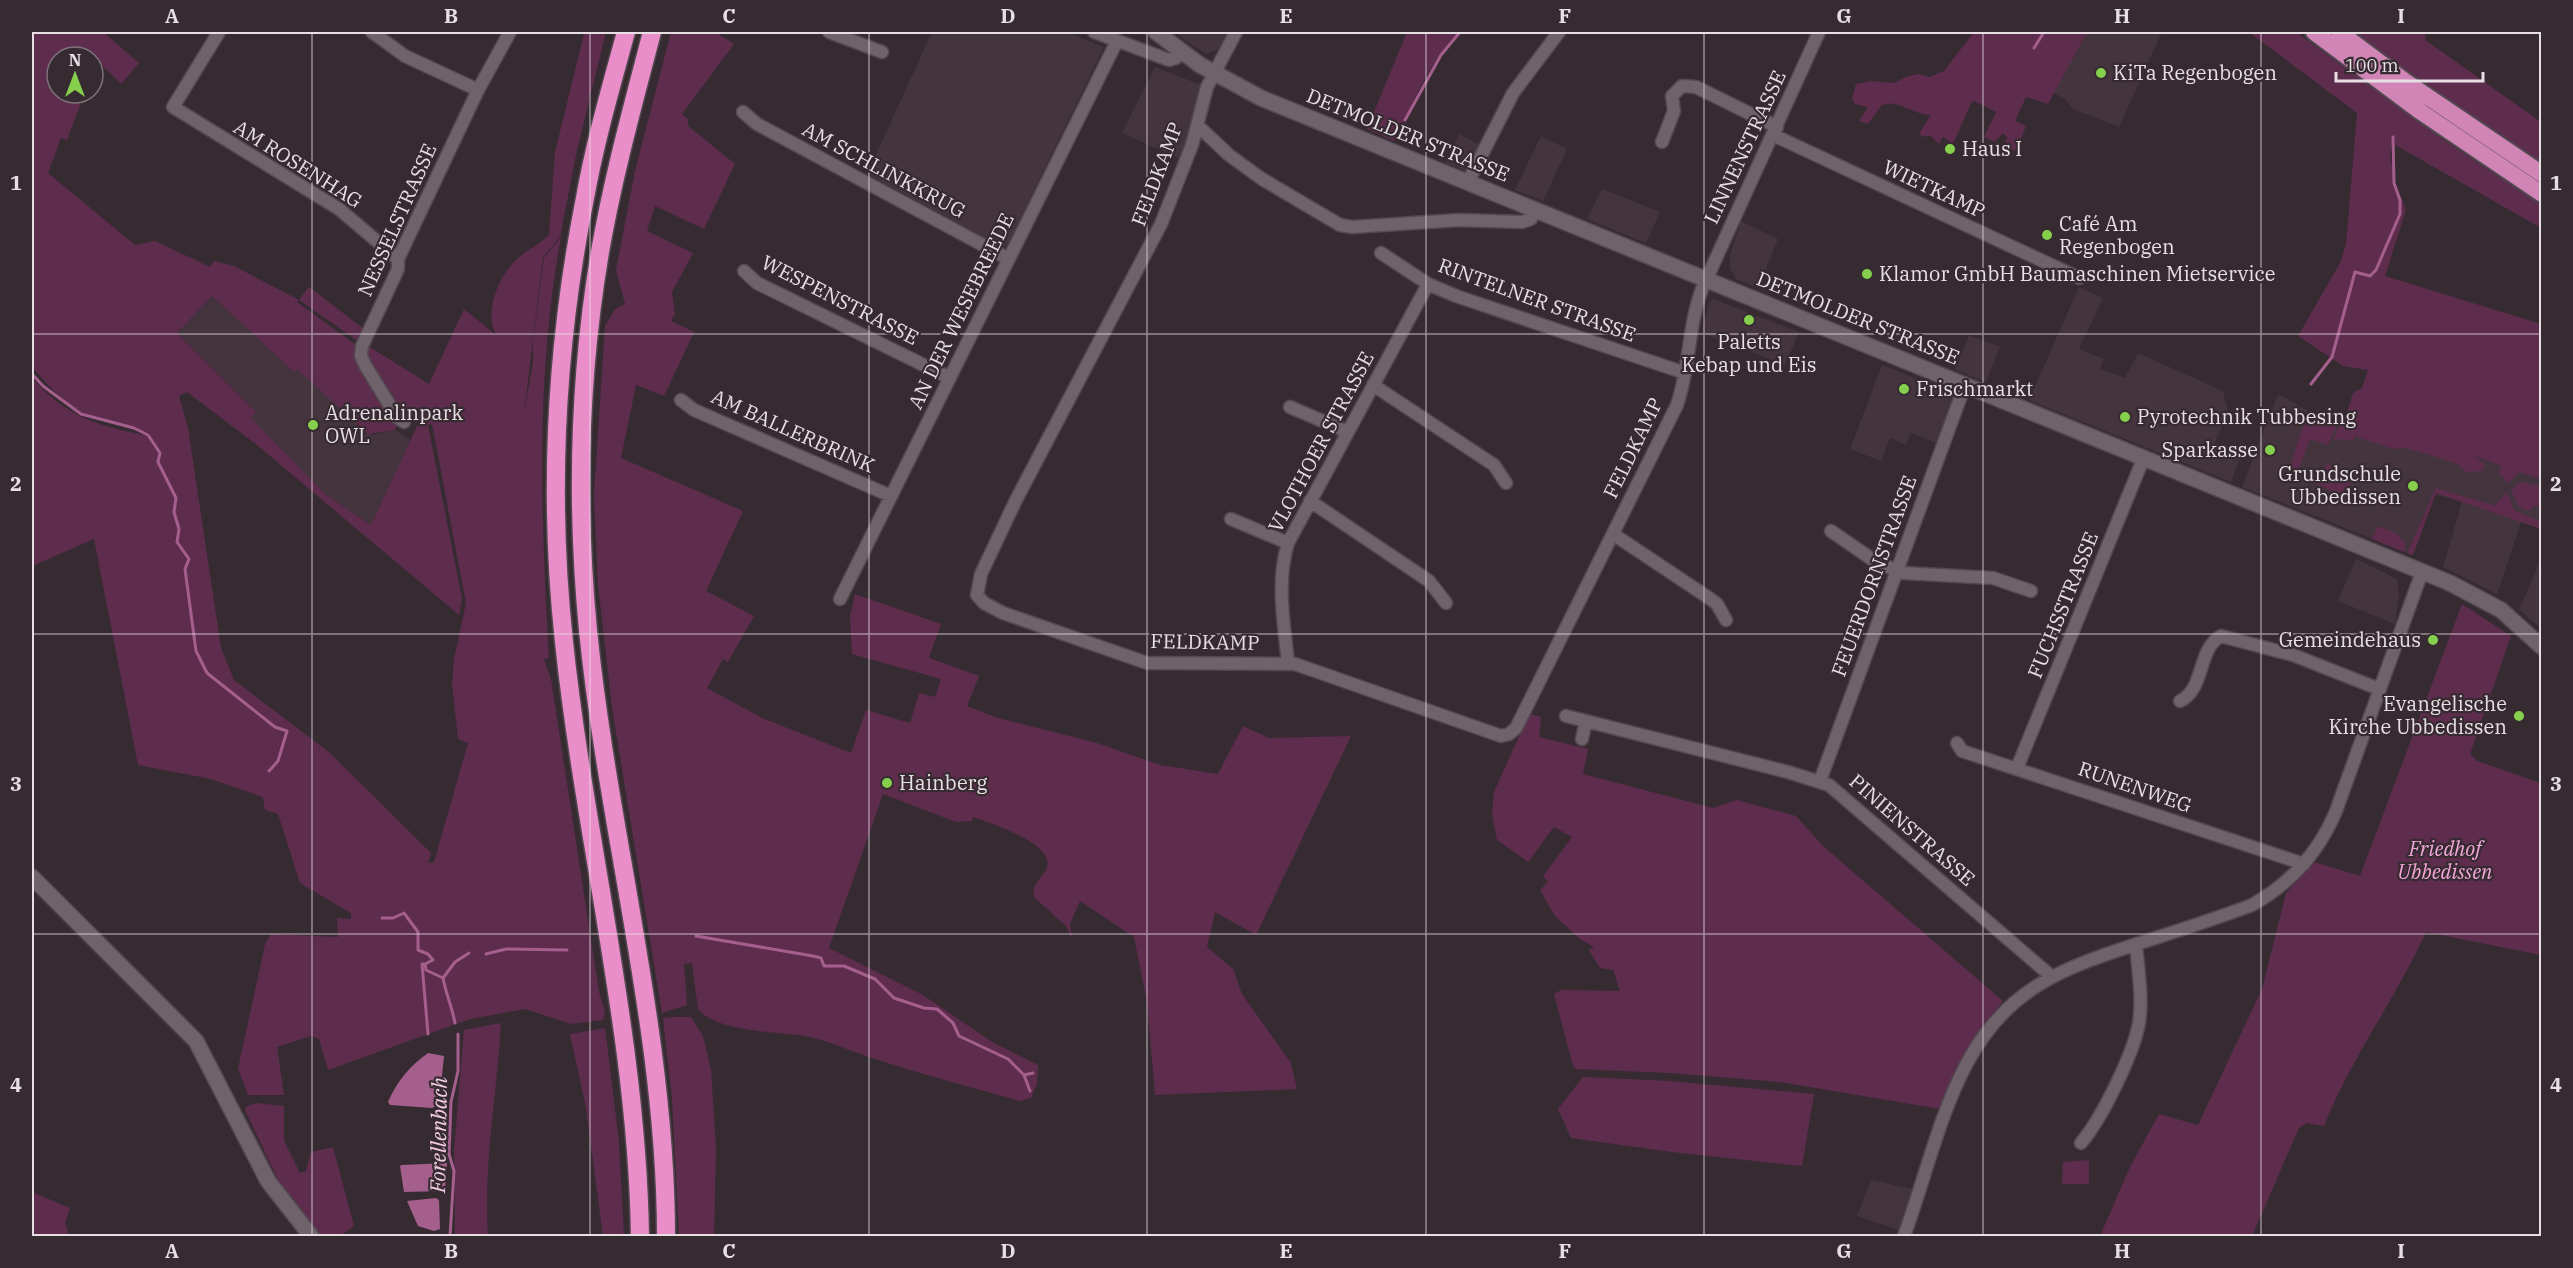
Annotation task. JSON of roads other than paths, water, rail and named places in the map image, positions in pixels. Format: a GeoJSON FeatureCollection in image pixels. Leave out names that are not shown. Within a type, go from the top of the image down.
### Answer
{"type":"FeatureCollection","features":[{"type":"Feature","properties":{"kind":"highway"},"geometry":{"type":"LineString","coordinates":[[626,32],[590,171],[570,284],[559,398],[556,512],[560,591],[569,686],[631,1088],[640,1236]]}},
{"type":"Feature","properties":{"kind":"highway"},"geometry":{"type":"LineString","coordinates":[[652,32],[615,177],[596,281],[585,385],[581,516],[585,594],[597,702],[651,1048],[661,1140],[666,1236]]}},
{"type":"Feature","properties":{"kind":"highway"},"geometry":{"type":"LineString","coordinates":[[2314,32],[2421,112],[2541,194]]}},
{"type":"Feature","properties":{"kind":"highway"},"geometry":{"type":"LineString","coordinates":[[2339,32],[2415,88],[2541,174]]}},
{"type":"Feature","properties":{"kind":"street","name":"AM ROSENHAG"},"geometry":{"type":"LineString","coordinates":[[219,32],[173,107],[339,209],[398,259]]}},
{"type":"Feature","properties":{"kind":"street"},"geometry":{"type":"LineString","coordinates":[[372,32],[405,56],[478,90]]}},
{"type":"Feature","properties":{"kind":"street","name":"NESSELSTRASSE"},"geometry":{"type":"LineString","coordinates":[[404,422],[397,417],[361,356],[362,346],[398,269],[398,259],[478,90],[510,32]]}},
{"type":"Feature","properties":{"kind":"street"},"geometry":{"type":"LineString","coordinates":[[829,32],[882,52]]}},
{"type":"Feature","properties":{"kind":"street"},"geometry":{"type":"LineString","coordinates":[[1094,32],[1169,60],[1176,58],[1181,52]]}},
{"type":"Feature","properties":{"kind":"street","name":"DETMOLDER STRASSE"},"geometry":{"type":"LineString","coordinates":[[1156,32],[1181,52],[1214,73],[1261,98],[2421,572],[2492,604],[2509,616],[2541,647]]}},
{"type":"Feature","properties":{"kind":"street","name":"FELDKAMP"},"geometry":{"type":"LineString","coordinates":[[1236,32],[1205,93],[1197,125],[1161,224],[1016,500],[981,574],[977,595],[984,603],[1004,613],[1147,663],[1288,663],[1501,736],[1509,734],[1516,728],[1677,405],[1685,373],[1695,309],[1706,279]]}},
{"type":"Feature","properties":{"kind":"street"},"geometry":{"type":"LineString","coordinates":[[1468,182],[1514,93],[1559,32]]}},
{"type":"Feature","properties":{"kind":"street","name":"LINNENSTRASSE"},"geometry":{"type":"LineString","coordinates":[[1706,279],[1819,32]]}},
{"type":"Feature","properties":{"kind":"street","name":"AN DER WESEBREEDE"},"geometry":{"type":"LineString","coordinates":[[840,599],[1117,41]]}},
{"type":"Feature","properties":{"kind":"street","name":"WIETKAMP"},"geometry":{"type":"LineString","coordinates":[[1662,142],[1674,111],[1672,96],[1682,86],[1696,87],[1775,131],[2079,278]]}},
{"type":"Feature","properties":{"kind":"street","name":"AM SCHLINKKRUG"},"geometry":{"type":"LineString","coordinates":[[743,112],[757,124],[1009,259]]}},
{"type":"Feature","properties":{"kind":"street"},"geometry":{"type":"LineString","coordinates":[[1197,125],[1262,180],[1345,226],[1446,221],[1522,222],[1531,219],[1535,209]]}},
{"type":"Feature","properties":{"kind":"street","name":"RINTELNER STRASSE"},"geometry":{"type":"LineString","coordinates":[[1381,253],[1428,284],[1685,373]]}},
{"type":"Feature","properties":{"kind":"street","name":"WESPENSTRASSE"},"geometry":{"type":"LineString","coordinates":[[744,272],[756,283],[950,378]]}},
{"type":"Feature","properties":{"kind":"street","name":"VLOTHOER STRASSE"},"geometry":{"type":"LineString","coordinates":[[1288,663],[1281,585],[1282,563],[1288,543],[1428,284]]}},
{"type":"Feature","properties":{"kind":"street"},"geometry":{"type":"LineString","coordinates":[[1374,385],[1494,465],[1506,483]]}},
{"type":"Feature","properties":{"kind":"street","name":"FEUERDORNSTRASSE"},"geometry":{"type":"LineString","coordinates":[[1820,781],[1965,385]]}},
{"type":"Feature","properties":{"kind":"street","name":"AM BALLERBRINK"},"geometry":{"type":"LineString","coordinates":[[681,400],[694,410],[891,496]]}},
{"type":"Feature","properties":{"kind":"street"},"geometry":{"type":"LineString","coordinates":[[1290,407],[1348,432]]}},
{"type":"Feature","properties":{"kind":"street","name":"FUCHSSTRASSE"},"geometry":{"type":"LineString","coordinates":[[2017,768],[2144,457]]}},
{"type":"Feature","properties":{"kind":"street"},"geometry":{"type":"LineString","coordinates":[[1310,501],[1429,580],[1446,603]]}},
{"type":"Feature","properties":{"kind":"street"},"geometry":{"type":"LineString","coordinates":[[1231,519],[1288,543]]}},
{"type":"Feature","properties":{"kind":"street"},"geometry":{"type":"LineString","coordinates":[[1831,531],[1876,562],[1896,571],[1911,574],[1993,578],[2031,591]]}},
{"type":"Feature","properties":{"kind":"street"},"geometry":{"type":"LineString","coordinates":[[1613,534],[1717,604],[1726,620]]}},
{"type":"Feature","properties":{"kind":"street"},"geometry":{"type":"LineString","coordinates":[[1904,1236],[1945,1116],[1965,1066],[1985,1036],[2024,994],[2051,976],[2093,957],[2252,905],[2269,895],[2304,864],[2338,812],[2421,572]]}},
{"type":"Feature","properties":{"kind":"street"},"geometry":{"type":"LineString","coordinates":[[2180,701],[2192,692],[2210,647],[2221,636],[2294,655],[2379,689]]}},
{"type":"Feature","properties":{"kind":"street","name":"PINIENSTRASSE"},"geometry":{"type":"LineString","coordinates":[[1566,716],[1820,781],[1860,809],[2051,976]]}},
{"type":"Feature","properties":{"kind":"street"},"geometry":{"type":"LineString","coordinates":[[1582,739],[1586,721]]}},
{"type":"Feature","properties":{"kind":"street","name":"RUNENWEG"},"geometry":{"type":"LineString","coordinates":[[1957,743],[1962,751],[2304,864]]}},
{"type":"Feature","properties":{"kind":"street"},"geometry":{"type":"LineString","coordinates":[[32,878],[196,1041],[268,1180],[311,1236]]}},
{"type":"Feature","properties":{"kind":"street"},"geometry":{"type":"LineString","coordinates":[[2081,1143],[2096,1124],[2137,1029],[2140,996],[2136,944]]}},
{"type":"Feature","properties":{"kind":"waterway"},"geometry":{"type":"LineString","coordinates":[[1405,120],[1441,55],[1460,32]]}},
{"type":"Feature","properties":{"kind":"waterway"},"geometry":{"type":"LineString","coordinates":[[2034,48],[2044,32]]}},
{"type":"Feature","properties":{"kind":"waterway"},"geometry":{"type":"LineString","coordinates":[[2311,384],[2332,357],[2355,272],[2370,276],[2376,270],[2400,214],[2400,200],[2394,183],[2393,137]]}},
{"type":"Feature","properties":{"kind":"waterway","name":"Forellenbach"},"geometry":{"type":"LineString","coordinates":[[32,374],[43,386],[81,414],[134,428],[148,435],[160,453],[158,462],[176,498],[174,512],[179,529],[177,542],[189,559],[185,569],[196,651],[207,673],[275,727],[287,731],[278,761],[269,771]]}},
{"type":"Feature","properties":{"kind":"waterway","name":"Forellenbach"},"geometry":{"type":"LineString","coordinates":[[382,918],[393,918],[404,913],[418,932],[418,950],[428,954],[433,960],[425,964],[426,970],[443,978],[455,1023]]}},
{"type":"Feature","properties":{"kind":"waterway"},"geometry":{"type":"LineString","coordinates":[[696,936],[813,956],[821,958],[824,966],[844,966],[875,979],[894,998],[924,1008],[937,1009],[953,1023],[959,1036],[1008,1059],[1024,1075],[1030,1091]]}},
{"type":"Feature","properties":{"kind":"waterway"},"geometry":{"type":"LineString","coordinates":[[486,954],[506,949],[567,950]]}},
{"type":"Feature","properties":{"kind":"waterway"},"geometry":{"type":"LineString","coordinates":[[443,978],[455,962],[469,953]]}},
{"type":"Feature","properties":{"kind":"waterway"},"geometry":{"type":"LineString","coordinates":[[425,964],[422,964],[428,1034]]}},
{"type":"Feature","properties":{"kind":"waterway","name":"Forellenbach"},"geometry":{"type":"LineString","coordinates":[[450,1236],[454,1171],[449,1154],[451,1102],[458,1071],[458,1034]]}},
{"type":"Feature","properties":{"kind":"waterway"},"geometry":{"type":"LineString","coordinates":[[1024,1075],[1033,1073]]}},
{"type":"Feature","properties":{"kind":"place","name":"KiTa Regenbogen"},"geometry":{"type":"Point","coordinates":[2101,73]}},
{"type":"Feature","properties":{"kind":"place","name":"Haus I"},"geometry":{"type":"Point","coordinates":[1950,149]}},
{"type":"Feature","properties":{"kind":"place","name":"Café Am Regenbogen"},"geometry":{"type":"Point","coordinates":[2047,235]}},
{"type":"Feature","properties":{"kind":"place","name":"Klamor GmbH Baumaschinen Mietservice"},"geometry":{"type":"Point","coordinates":[1867,274]}},
{"type":"Feature","properties":{"kind":"place","name":"Paletts Kebap und Eis"},"geometry":{"type":"Point","coordinates":[1749,320]}},
{"type":"Feature","properties":{"kind":"place","name":"Frischmarkt"},"geometry":{"type":"Point","coordinates":[1904,389]}},
{"type":"Feature","properties":{"kind":"place","name":"Pyrotechnik Tubbesing"},"geometry":{"type":"Point","coordinates":[2125,417]}},
{"type":"Feature","properties":{"kind":"place","name":"Adrenalinpark OWL"},"geometry":{"type":"Point","coordinates":[313,425]}},
{"type":"Feature","properties":{"kind":"place","name":"Sparkasse"},"geometry":{"type":"Point","coordinates":[2270,450]}},
{"type":"Feature","properties":{"kind":"place","name":"Grundschule Ubbedissen"},"geometry":{"type":"Point","coordinates":[2413,486]}},
{"type":"Feature","properties":{"kind":"place","name":"Gemeindehaus"},"geometry":{"type":"Point","coordinates":[2433,640]}},
{"type":"Feature","properties":{"kind":"place","name":"Evangelische Kirche Ubbedissen"},"geometry":{"type":"Point","coordinates":[2519,716]}},
{"type":"Feature","properties":{"kind":"place","name":"Hainberg"},"geometry":{"type":"Point","coordinates":[887,783]}},
{"type":"Feature","properties":{"kind":"park label","name":"Friedhof Ubbedissen"},"geometry":{"type":"Point","coordinates":[2445,860]}}]}
